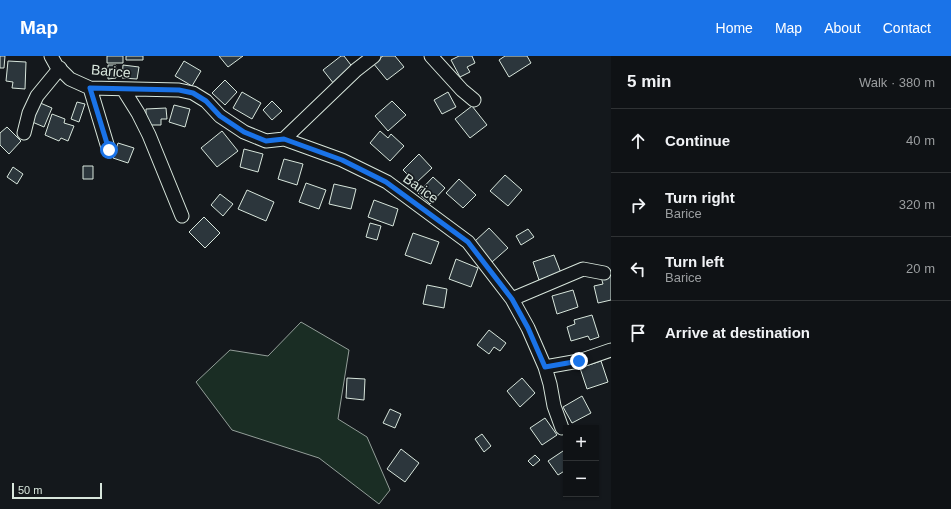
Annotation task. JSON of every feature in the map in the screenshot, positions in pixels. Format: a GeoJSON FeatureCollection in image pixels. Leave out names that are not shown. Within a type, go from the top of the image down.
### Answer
{"type":"FeatureCollection","features":[{"type":"Feature","properties":{"kind":"street","name":"Barice"},"geometry":{"type":"LineString","coordinates":[[51,56],[56,65],[70,79],[90,88],[179,90],[193,93],[206,101],[220,116],[244,132],[266,141],[284,139],[342,160],[386,182],[468,242],[512,299],[528,328],[545,367],[554,406],[562,428]]}},
{"type":"Feature","properties":{"kind":"street"},"geometry":{"type":"LineString","coordinates":[[284,139],[356,70],[374,56]]}},
{"type":"Feature","properties":{"kind":"street"},"geometry":{"type":"LineString","coordinates":[[431,56],[462,90],[474,100]]}},
{"type":"Feature","properties":{"kind":"street"},"geometry":{"type":"LineString","coordinates":[[24,133],[28,113],[37,96],[60,68]]}},
{"type":"Feature","properties":{"kind":"street"},"geometry":{"type":"LineString","coordinates":[[90,88],[109,150]]}},
{"type":"Feature","properties":{"kind":"street"},"geometry":{"type":"LineString","coordinates":[[123,89],[138,113],[149,135],[182,216]]}},
{"type":"Feature","properties":{"kind":"street"},"geometry":{"type":"LineString","coordinates":[[512,299],[583,269],[604,273]]}},
{"type":"Feature","properties":{"kind":"street"},"geometry":{"type":"LineString","coordinates":[[545,367],[579,361],[611,350]]}},
{"type":"Feature","properties":{"kind":"green space"},"geometry":{"type":"Polygon","coordinates":[[[301,322],[349,350],[338,419],[367,437],[390,490],[379,504],[319,458],[232,430],[196,382],[230,350],[268,356],[301,322]]]}},
{"type":"Feature","properties":{"kind":"building"},"geometry":{"type":"Polygon","coordinates":[[[0,56],[5,56],[4,68],[0,68],[0,56]]]}},
{"type":"Feature","properties":{"kind":"building"},"geometry":{"type":"Polygon","coordinates":[[[107,56],[123,56],[123,63],[107,63],[107,56]]]}},
{"type":"Feature","properties":{"kind":"building"},"geometry":{"type":"Polygon","coordinates":[[[126,56],[143,56],[143,60],[126,60],[126,56]]]}},
{"type":"Feature","properties":{"kind":"building"},"geometry":{"type":"Polygon","coordinates":[[[219,56],[243,56],[228,67],[219,56]]]}},
{"type":"Feature","properties":{"kind":"building"},"geometry":{"type":"Polygon","coordinates":[[[341,56],[344,56],[354,69],[334,84],[323,70],[341,56]]]}},
{"type":"Feature","properties":{"kind":"building"},"geometry":{"type":"Polygon","coordinates":[[[383,56],[395,56],[404,67],[387,80],[373,63],[383,56]]]}},
{"type":"Feature","properties":{"kind":"building"},"geometry":{"type":"Polygon","coordinates":[[[459,56],[472,56],[475,63],[467,67],[470,72],[460,77],[451,60],[459,56]]]}},
{"type":"Feature","properties":{"kind":"building"},"geometry":{"type":"Polygon","coordinates":[[[505,56],[527,56],[531,63],[509,77],[499,60],[505,56]]]}},
{"type":"Feature","properties":{"kind":"building"},"geometry":{"type":"Polygon","coordinates":[[[8,61],[26,62],[25,89],[12,88],[13,82],[6,81],[8,61]]]}},
{"type":"Feature","properties":{"kind":"building"},"geometry":{"type":"Polygon","coordinates":[[[184,61],[201,71],[192,86],[175,76],[184,61]]]}},
{"type":"Feature","properties":{"kind":"building"},"geometry":{"type":"Polygon","coordinates":[[[108,65],[116,65],[116,78],[108,79],[108,65]]]}},
{"type":"Feature","properties":{"kind":"building"},"geometry":{"type":"Polygon","coordinates":[[[123,65],[139,67],[137,79],[122,78],[123,65]]]}},
{"type":"Feature","properties":{"kind":"building"},"geometry":{"type":"Polygon","coordinates":[[[225,80],[237,92],[225,105],[212,93],[225,80]]]}},
{"type":"Feature","properties":{"kind":"building"},"geometry":{"type":"Polygon","coordinates":[[[242,92],[261,103],[252,119],[233,108],[242,92]]]}},
{"type":"Feature","properties":{"kind":"building"},"geometry":{"type":"Polygon","coordinates":[[[448,92],[456,107],[442,114],[434,100],[448,92]]]}},
{"type":"Feature","properties":{"kind":"building"},"geometry":{"type":"Polygon","coordinates":[[[272,101],[282,111],[272,120],[263,110],[272,101]]]}},
{"type":"Feature","properties":{"kind":"building"},"geometry":{"type":"Polygon","coordinates":[[[392,101],[406,115],[388,131],[375,116],[392,101]]]}},
{"type":"Feature","properties":{"kind":"building"},"geometry":{"type":"Polygon","coordinates":[[[38,102],[52,108],[44,127],[30,121],[38,102]]]}},
{"type":"Feature","properties":{"kind":"building"},"geometry":{"type":"Polygon","coordinates":[[[77,102],[85,104],[79,122],[71,119],[77,102]]]}},
{"type":"Feature","properties":{"kind":"building"},"geometry":{"type":"Polygon","coordinates":[[[174,105],[190,109],[185,127],[169,122],[174,105]]]}},
{"type":"Feature","properties":{"kind":"building"},"geometry":{"type":"Polygon","coordinates":[[[472,106],[487,125],[470,138],[455,119],[472,106]]]}},
{"type":"Feature","properties":{"kind":"building"},"geometry":{"type":"Polygon","coordinates":[[[166,108],[167,119],[161,119],[161,125],[146,125],[146,109],[166,108]]]}},
{"type":"Feature","properties":{"kind":"building"},"geometry":{"type":"Polygon","coordinates":[[[52,114],[65,119],[64,123],[74,126],[68,141],[61,138],[59,141],[45,135],[52,114]]]}},
{"type":"Feature","properties":{"kind":"building"},"geometry":{"type":"Polygon","coordinates":[[[7,127],[21,141],[9,154],[0,145],[0,133],[7,127]]]}},
{"type":"Feature","properties":{"kind":"building"},"geometry":{"type":"Polygon","coordinates":[[[222,131],[238,151],[217,167],[201,148],[222,131]]]}},
{"type":"Feature","properties":{"kind":"building"},"geometry":{"type":"Polygon","coordinates":[[[380,131],[388,138],[391,134],[404,146],[390,161],[370,143],[380,131]]]}},
{"type":"Feature","properties":{"kind":"building"},"geometry":{"type":"Polygon","coordinates":[[[118,143],[134,148],[128,163],[113,158],[118,143]]]}},
{"type":"Feature","properties":{"kind":"building"},"geometry":{"type":"Polygon","coordinates":[[[244,149],[263,154],[258,172],[240,167],[244,149]]]}},
{"type":"Feature","properties":{"kind":"building"},"geometry":{"type":"Polygon","coordinates":[[[419,154],[432,168],[416,183],[403,170],[419,154]]]}},
{"type":"Feature","properties":{"kind":"building"},"geometry":{"type":"Polygon","coordinates":[[[284,159],[303,164],[297,185],[278,179],[284,159]]]}},
{"type":"Feature","properties":{"kind":"building"},"geometry":{"type":"Polygon","coordinates":[[[83,166],[93,166],[93,179],[83,179],[83,166]]]}},
{"type":"Feature","properties":{"kind":"building"},"geometry":{"type":"Polygon","coordinates":[[[13,167],[23,174],[17,184],[7,177],[13,167]]]}},
{"type":"Feature","properties":{"kind":"building"},"geometry":{"type":"Polygon","coordinates":[[[505,175],[522,190],[508,206],[490,191],[505,175]]]}},
{"type":"Feature","properties":{"kind":"building"},"geometry":{"type":"Polygon","coordinates":[[[433,177],[445,188],[430,204],[418,193],[433,177]]]}},
{"type":"Feature","properties":{"kind":"building"},"geometry":{"type":"Polygon","coordinates":[[[459,179],[476,195],[463,208],[446,193],[459,179]]]}},
{"type":"Feature","properties":{"kind":"building"},"geometry":{"type":"Polygon","coordinates":[[[306,183],[326,190],[319,209],[299,202],[306,183]]]}},
{"type":"Feature","properties":{"kind":"building"},"geometry":{"type":"Polygon","coordinates":[[[334,184],[356,189],[351,209],[329,204],[334,184]]]}},
{"type":"Feature","properties":{"kind":"building"},"geometry":{"type":"Polygon","coordinates":[[[247,190],[274,202],[266,221],[238,209],[247,190]]]}},
{"type":"Feature","properties":{"kind":"building"},"geometry":{"type":"Polygon","coordinates":[[[220,194],[233,204],[223,216],[211,205],[220,194]]]}},
{"type":"Feature","properties":{"kind":"building"},"geometry":{"type":"Polygon","coordinates":[[[374,200],[398,209],[393,226],[368,217],[374,200]]]}},
{"type":"Feature","properties":{"kind":"building"},"geometry":{"type":"Polygon","coordinates":[[[204,217],[220,233],[205,248],[189,232],[204,217]]]}},
{"type":"Feature","properties":{"kind":"building"},"geometry":{"type":"Polygon","coordinates":[[[370,223],[381,226],[377,240],[366,237],[370,223]]]}},
{"type":"Feature","properties":{"kind":"building"},"geometry":{"type":"Polygon","coordinates":[[[489,228],[508,248],[492,262],[474,242],[489,228]]]}},
{"type":"Feature","properties":{"kind":"building"},"geometry":{"type":"Polygon","coordinates":[[[528,229],[534,237],[521,245],[516,236],[528,229]]]}},
{"type":"Feature","properties":{"kind":"building"},"geometry":{"type":"Polygon","coordinates":[[[413,233],[439,242],[431,264],[405,255],[413,233]]]}},
{"type":"Feature","properties":{"kind":"building"},"geometry":{"type":"Polygon","coordinates":[[[554,255],[561,273],[539,280],[533,262],[554,255]]]}},
{"type":"Feature","properties":{"kind":"building"},"geometry":{"type":"Polygon","coordinates":[[[456,259],[478,268],[471,287],[449,279],[456,259]]]}},
{"type":"Feature","properties":{"kind":"building"},"geometry":{"type":"Polygon","coordinates":[[[611,274],[611,300],[598,303],[594,286],[603,284],[601,277],[611,274]]]}},
{"type":"Feature","properties":{"kind":"building"},"geometry":{"type":"Polygon","coordinates":[[[427,285],[447,289],[444,308],[423,304],[427,285]]]}},
{"type":"Feature","properties":{"kind":"building"},"geometry":{"type":"Polygon","coordinates":[[[573,290],[578,307],[557,314],[552,296],[573,290]]]}},
{"type":"Feature","properties":{"kind":"building"},"geometry":{"type":"Polygon","coordinates":[[[592,315],[599,337],[590,340],[588,336],[571,341],[567,327],[575,324],[574,320],[592,315]]]}},
{"type":"Feature","properties":{"kind":"building"},"geometry":{"type":"Polygon","coordinates":[[[489,330],[506,343],[500,351],[494,347],[489,354],[477,345],[489,330]]]}},
{"type":"Feature","properties":{"kind":"building"},"geometry":{"type":"Polygon","coordinates":[[[601,361],[608,382],[587,389],[580,368],[601,361]]]}},
{"type":"Feature","properties":{"kind":"building"},"geometry":{"type":"Polygon","coordinates":[[[347,378],[365,379],[364,400],[346,398],[347,378]]]}},
{"type":"Feature","properties":{"kind":"building"},"geometry":{"type":"Polygon","coordinates":[[[522,378],[535,393],[520,407],[507,391],[522,378]]]}},
{"type":"Feature","properties":{"kind":"building"},"geometry":{"type":"Polygon","coordinates":[[[582,396],[591,413],[572,423],[563,407],[582,396]]]}},
{"type":"Feature","properties":{"kind":"building"},"geometry":{"type":"Polygon","coordinates":[[[390,409],[401,414],[395,428],[383,423],[390,409]]]}},
{"type":"Feature","properties":{"kind":"building"},"geometry":{"type":"Polygon","coordinates":[[[545,418],[557,435],[542,445],[530,428],[545,418]]]}},
{"type":"Feature","properties":{"kind":"building"},"geometry":{"type":"Polygon","coordinates":[[[482,434],[491,446],[484,452],[475,439],[482,434]]]}},
{"type":"Feature","properties":{"kind":"building"},"geometry":{"type":"Polygon","coordinates":[[[401,449],[419,463],[405,482],[387,469],[401,449]]]}},
{"type":"Feature","properties":{"kind":"building"},"geometry":{"type":"Polygon","coordinates":[[[563,451],[563,472],[558,475],[548,461],[563,451]]]}},
{"type":"Feature","properties":{"kind":"building"},"geometry":{"type":"Polygon","coordinates":[[[535,455],[540,460],[533,466],[528,461],[535,455]]]}},
{"type":"Feature","properties":{"kind":"route"},"geometry":{"type":"LineString","coordinates":[[109,150],[90,88],[179,90],[193,93],[206,101],[220,116],[244,132],[266,141],[284,139],[310,148],[342,160],[386,182],[468,242],[512,299],[528,328],[545,367],[579,361]]}}]}
